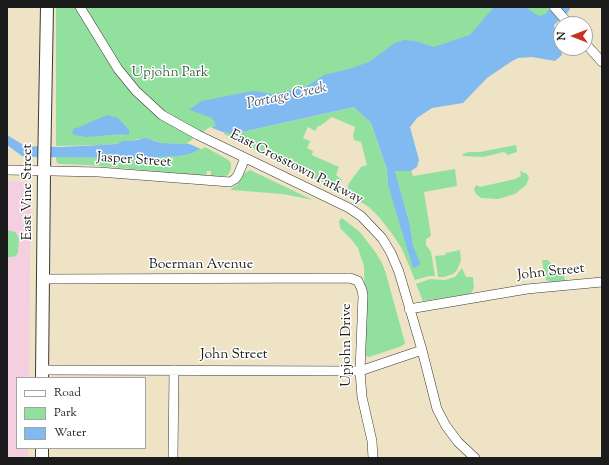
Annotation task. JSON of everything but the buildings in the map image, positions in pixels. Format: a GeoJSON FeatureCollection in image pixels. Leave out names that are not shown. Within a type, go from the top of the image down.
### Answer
{"type":"FeatureCollection","features":[{"type":"Feature","properties":{"kind":"street","name":"East Vine Street"},"geometry":{"type":"LineString","coordinates":[[42,374],[47,7]]}},
{"type":"Feature","properties":{"kind":"street","name":"East Crosstown Parkway"},"geometry":{"type":"LineString","coordinates":[[80,7],[118,69],[136,91],[162,115],[212,142],[349,208],[361,216],[382,238],[391,253],[399,272],[422,350],[437,409],[446,426],[458,442],[475,458]]}},
{"type":"Feature","properties":{"kind":"street"},"geometry":{"type":"LineString","coordinates":[[554,7],[562,16]]}},
{"type":"Feature","properties":{"kind":"street"},"geometry":{"type":"LineString","coordinates":[[593,52],[602,62]]}},
{"type":"Feature","properties":{"kind":"street","name":"Jasper Street"},"geometry":{"type":"LineString","coordinates":[[7,170],[99,172],[230,182],[238,175],[245,158]]}},
{"type":"Feature","properties":{"kind":"street","name":"Boerman Avenue"},"geometry":{"type":"LineString","coordinates":[[43,279],[159,280],[350,278],[358,281]]}},
{"type":"Feature","properties":{"kind":"street","name":"Upjohn Drive"},"geometry":{"type":"LineString","coordinates":[[358,281],[363,296],[360,371],[362,397],[372,441],[373,458]]}},
{"type":"Feature","properties":{"kind":"street","name":"John Street"},"geometry":{"type":"LineString","coordinates":[[409,309],[527,289],[602,282]]}},
{"type":"Feature","properties":{"kind":"street","name":"John Street"},"geometry":{"type":"LineString","coordinates":[[42,374],[174,370],[360,371],[422,350]]}},
{"type":"Feature","properties":{"kind":"street"},"geometry":{"type":"LineString","coordinates":[[173,458],[174,370]]}},
{"type":"Feature","properties":{"kind":"shaded area"},"geometry":{"type":"Polygon","coordinates":[[[7,181],[31,182],[29,377],[16,377],[16,449],[28,449],[28,458],[7,458],[7,181]]]}},
{"type":"Feature","properties":{"kind":"green space","name":"Upjohn Park"},"geometry":{"type":"Polygon","coordinates":[[[56,7],[547,7],[551,11],[548,16],[493,36],[216,125],[189,144],[161,143],[154,140],[137,139],[122,141],[117,144],[56,146],[56,7]]]}},
{"type":"Feature","properties":{"kind":"green space"},"geometry":{"type":"Polygon","coordinates":[[[354,107],[371,123],[387,171],[388,185],[413,246],[410,225],[395,171],[411,171],[413,176],[455,169],[457,186],[424,192],[431,236],[426,239],[426,245],[431,252],[435,276],[415,280],[402,249],[379,217],[369,207],[346,193],[349,183],[361,167],[367,165],[361,142],[354,140],[353,136],[355,127],[332,117],[318,126],[315,131],[308,127],[303,138],[310,141],[307,148],[313,151],[312,155],[339,167],[336,175],[342,180],[337,190],[224,134],[224,132],[233,134],[354,107]]]}},
{"type":"Feature","properties":{"kind":"green space"},"geometry":{"type":"Polygon","coordinates":[[[516,145],[517,152],[508,155],[504,152],[483,157],[463,156],[462,154],[469,152],[480,152],[516,145]]]}},
{"type":"Feature","properties":{"kind":"green space"},"geometry":{"type":"Polygon","coordinates":[[[205,147],[227,159],[231,163],[231,169],[228,175],[211,177],[211,171],[207,171],[206,176],[88,165],[60,164],[57,163],[56,160],[56,157],[142,158],[180,156],[193,153],[199,148],[202,149],[205,147]]]}},
{"type":"Feature","properties":{"kind":"green space"},"geometry":{"type":"Polygon","coordinates":[[[250,170],[313,200],[283,194],[231,190],[237,185],[245,173],[250,170]]]}},
{"type":"Feature","properties":{"kind":"green space"},"geometry":{"type":"Polygon","coordinates":[[[520,171],[527,174],[529,178],[526,185],[515,194],[498,199],[481,198],[476,194],[474,189],[476,185],[480,187],[515,179],[521,176],[520,171]]]}},
{"type":"Feature","properties":{"kind":"green space"},"geometry":{"type":"Polygon","coordinates":[[[342,218],[360,232],[382,263],[405,343],[402,346],[369,357],[366,356],[364,266],[358,248],[340,228],[339,221],[342,218]]]}},
{"type":"Feature","properties":{"kind":"green space"},"geometry":{"type":"Polygon","coordinates":[[[7,230],[15,232],[19,238],[18,252],[16,256],[7,257],[7,230]]]}},
{"type":"Feature","properties":{"kind":"green space"},"geometry":{"type":"Polygon","coordinates":[[[460,250],[461,261],[457,270],[453,274],[438,277],[435,256],[445,255],[446,253],[460,250]]]}},
{"type":"Feature","properties":{"kind":"green space"},"geometry":{"type":"Polygon","coordinates":[[[542,260],[548,260],[553,266],[563,268],[565,281],[547,281],[545,278],[542,260]]]}},
{"type":"Feature","properties":{"kind":"green space"},"geometry":{"type":"Polygon","coordinates":[[[462,268],[466,277],[473,277],[474,287],[472,292],[469,294],[423,301],[416,284],[430,279],[445,280],[455,277],[462,268]]]}},
{"type":"Feature","properties":{"kind":"water"},"geometry":{"type":"Polygon","coordinates":[[[494,7],[526,7],[544,18],[549,14],[553,18],[553,56],[561,56],[555,61],[532,57],[518,58],[487,78],[463,103],[432,108],[417,118],[410,127],[419,160],[417,167],[411,171],[395,171],[410,225],[413,246],[420,263],[420,265],[413,268],[388,185],[387,170],[371,123],[354,107],[233,134],[224,132],[193,153],[180,156],[142,158],[32,157],[22,156],[7,145],[7,135],[25,146],[61,147],[117,144],[122,141],[146,138],[161,143],[189,144],[216,125],[212,118],[190,110],[202,101],[253,91],[273,94],[304,88],[324,75],[369,62],[395,43],[404,40],[415,41],[434,47],[470,35],[494,7]]]}},
{"type":"Feature","properties":{"kind":"water"},"geometry":{"type":"Polygon","coordinates":[[[107,115],[118,118],[129,130],[129,135],[121,134],[86,137],[72,133],[74,128],[107,115]]]}},
{"type":"Feature","properties":{"kind":"pier"},"geometry":{"type":"Polygon","coordinates":[[[210,127],[225,133],[201,149],[187,143],[210,127]]]}},
{"type":"Feature","properties":{"kind":"waterway","name":"Portage Creek"},"geometry":{"type":"LineString","coordinates":[[535,26],[549,20],[563,7]]}}]}
